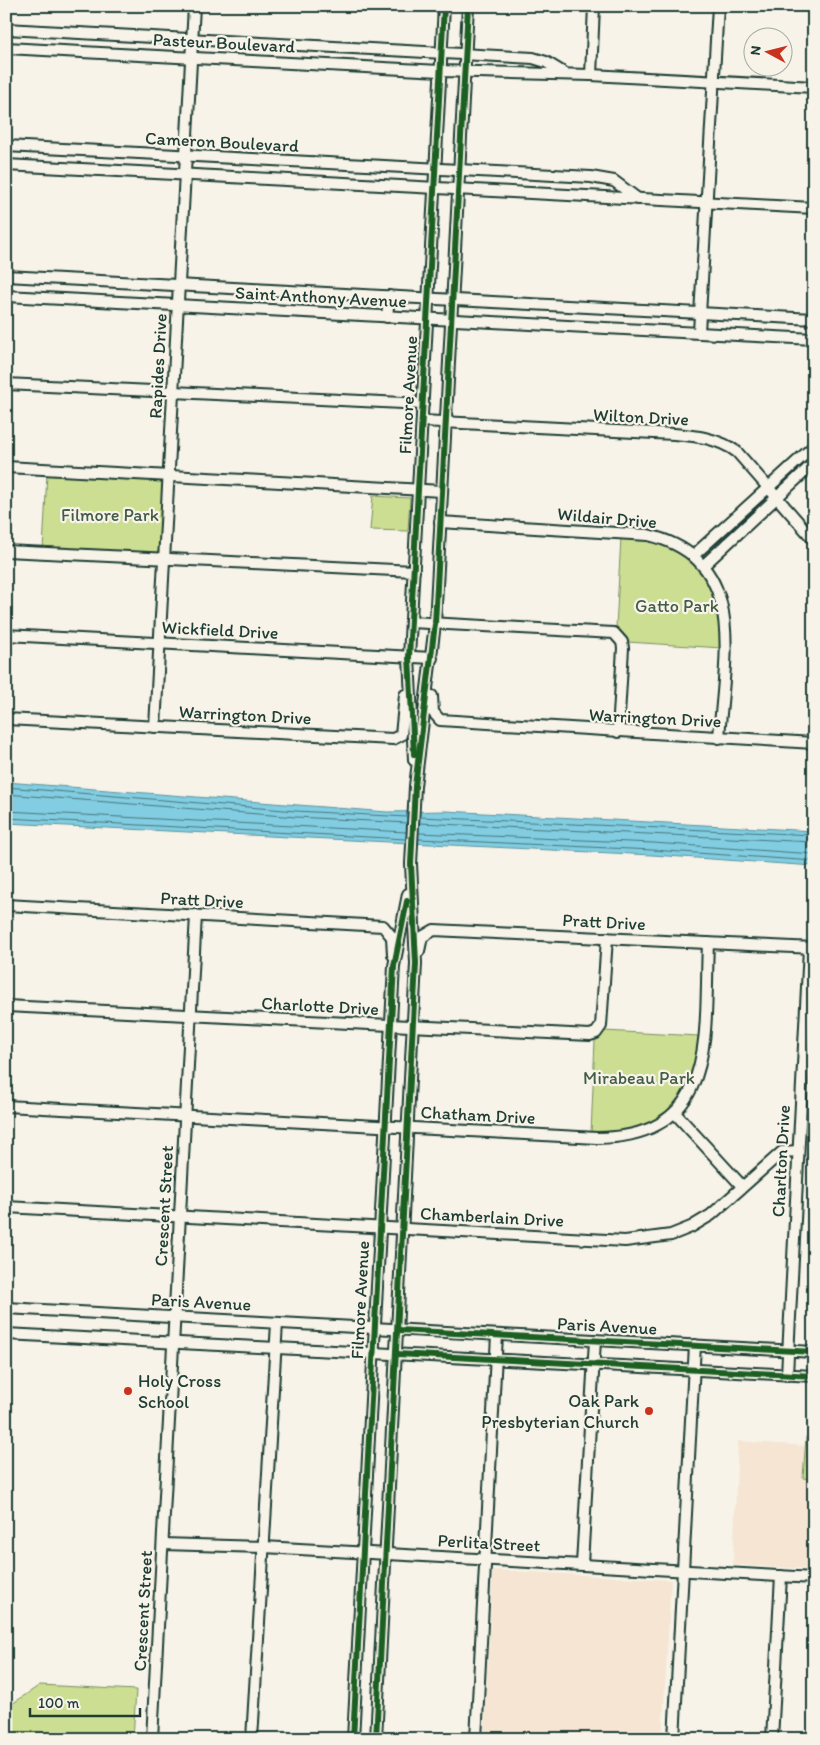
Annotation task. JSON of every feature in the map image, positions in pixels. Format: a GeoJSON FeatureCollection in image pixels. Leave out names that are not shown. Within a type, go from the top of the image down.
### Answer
{"type":"FeatureCollection","features":[{"type":"Feature","properties":{"kind":"street","name":"Rapides Drive"},"geometry":{"type":"LineString","coordinates":[[155,727],[194,6]]}},
{"type":"Feature","properties":{"kind":"street","name":"Filmore Avenue"},"geometry":{"type":"LineString","coordinates":[[376,1739],[416,963],[412,864],[415,786],[409,657],[444,6]]}},
{"type":"Feature","properties":{"kind":"street","name":"Filmore Avenue"},"geometry":{"type":"LineString","coordinates":[[415,786],[435,624],[468,6]]}},
{"type":"Feature","properties":{"kind":"street"},"geometry":{"type":"LineString","coordinates":[[591,75],[594,6]]}},
{"type":"Feature","properties":{"kind":"street"},"geometry":{"type":"LineString","coordinates":[[699,332],[718,6]]}},
{"type":"Feature","properties":{"kind":"street","name":"Pasteur Boulevard"},"geometry":{"type":"LineString","coordinates":[[6,29],[533,58],[546,62],[564,74]]}},
{"type":"Feature","properties":{"kind":"street","name":"Pasteur Boulevard"},"geometry":{"type":"LineString","coordinates":[[6,48],[814,87]]}},
{"type":"Feature","properties":{"kind":"street","name":"Cameron Boulevard"},"geometry":{"type":"LineString","coordinates":[[6,146],[604,178],[621,185],[638,199]]}},
{"type":"Feature","properties":{"kind":"street","name":"Cameron Boulevard"},"geometry":{"type":"LineString","coordinates":[[6,165],[814,208]]}},
{"type":"Feature","properties":{"kind":"street","name":"Saint Anthony Avenue"},"geometry":{"type":"LineString","coordinates":[[6,276],[814,319]]}},
{"type":"Feature","properties":{"kind":"street","name":"Saint Anthony Avenue"},"geometry":{"type":"LineString","coordinates":[[6,296],[814,339]]}},
{"type":"Feature","properties":{"kind":"street"},"geometry":{"type":"LineString","coordinates":[[387,317],[389,296]]}},
{"type":"Feature","properties":{"kind":"street"},"geometry":{"type":"LineString","coordinates":[[6,384],[422,404]]}},
{"type":"Feature","properties":{"kind":"street","name":"Wilton Drive"},"geometry":{"type":"LineString","coordinates":[[422,421],[674,434],[714,439],[726,444],[736,452],[814,540]]}},
{"type":"Feature","properties":{"kind":"street"},"geometry":{"type":"LineString","coordinates":[[694,555],[814,446]]}},
{"type":"Feature","properties":{"kind":"street"},"geometry":{"type":"LineString","coordinates":[[704,565],[814,463]]}},
{"type":"Feature","properties":{"kind":"street"},"geometry":{"type":"LineString","coordinates":[[6,467],[442,491]]}},
{"type":"Feature","properties":{"kind":"street","name":"Wildair Drive"},"geometry":{"type":"LineString","coordinates":[[440,522],[648,535],[670,541],[694,555],[704,565],[717,588],[724,610],[725,634],[719,738]]}},
{"type":"Feature","properties":{"kind":"street"},"geometry":{"type":"LineString","coordinates":[[6,551],[414,571]]}},
{"type":"Feature","properties":{"kind":"street"},"geometry":{"type":"LineString","coordinates":[[412,622],[607,632],[619,636],[623,648],[618,732]]}},
{"type":"Feature","properties":{"kind":"street","name":"Wickfield Drive"},"geometry":{"type":"LineString","coordinates":[[6,635],[432,658]]}},
{"type":"Feature","properties":{"kind":"street","name":"Warrington Drive"},"geometry":{"type":"LineString","coordinates":[[6,719],[398,738],[403,729],[409,657]]}},
{"type":"Feature","properties":{"kind":"street","name":"Warrington Drive"},"geometry":{"type":"LineString","coordinates":[[432,658],[433,712],[440,720],[814,743]]}},
{"type":"Feature","properties":{"kind":"street","name":"Filmore Avenue"},"geometry":{"type":"LineString","coordinates":[[352,1739],[394,966],[412,864]]}},
{"type":"Feature","properties":{"kind":"street","name":"Pratt Drive"},"geometry":{"type":"LineString","coordinates":[[6,905],[383,926],[392,937],[394,966]]}},
{"type":"Feature","properties":{"kind":"street","name":"Crescent Street"},"geometry":{"type":"LineString","coordinates":[[152,1739],[196,916]]}},
{"type":"Feature","properties":{"kind":"street","name":"Pratt Drive"},"geometry":{"type":"LineString","coordinates":[[416,963],[422,937],[434,930],[811,948]]}},
{"type":"Feature","properties":{"kind":"street","name":"Charlotte Drive"},"geometry":{"type":"LineString","coordinates":[[6,1006],[580,1036],[596,1033],[601,1026],[607,938]]}},
{"type":"Feature","properties":{"kind":"street","name":"Chatham Drive"},"geometry":{"type":"LineString","coordinates":[[6,1106],[618,1138],[646,1131],[674,1113],[692,1088],[701,1064],[708,943]]}},
{"type":"Feature","properties":{"kind":"street","name":"Charlton Drive"},"geometry":{"type":"LineString","coordinates":[[786,1375],[811,948]]}},
{"type":"Feature","properties":{"kind":"street"},"geometry":{"type":"LineString","coordinates":[[674,1113],[742,1186]]}},
{"type":"Feature","properties":{"kind":"street","name":"Chamberlain Drive"},"geometry":{"type":"LineString","coordinates":[[6,1207],[625,1241],[647,1240],[671,1235],[691,1227],[711,1215],[782,1152],[798,1151]]}},
{"type":"Feature","properties":{"kind":"street","name":"Paris Avenue"},"geometry":{"type":"LineString","coordinates":[[6,1308],[814,1352]]}},
{"type":"Feature","properties":{"kind":"street"},"geometry":{"type":"LineString","coordinates":[[252,1739],[277,1323]]}},
{"type":"Feature","properties":{"kind":"street"},"geometry":{"type":"LineString","coordinates":[[6,1334],[814,1376]]}},
{"type":"Feature","properties":{"kind":"street"},"geometry":{"type":"LineString","coordinates":[[476,1739],[497,1335]]}},
{"type":"Feature","properties":{"kind":"street"},"geometry":{"type":"LineString","coordinates":[[582,1564],[595,1340]]}},
{"type":"Feature","properties":{"kind":"street"},"geometry":{"type":"LineString","coordinates":[[674,1739],[695,1346]]}},
{"type":"Feature","properties":{"kind":"street","name":"Perlita Street"},"geometry":{"type":"LineString","coordinates":[[163,1544],[362,1552],[814,1578]]}},
{"type":"Feature","properties":{"kind":"street"},"geometry":{"type":"LineString","coordinates":[[772,1739],[781,1576]]}},
{"type":"Feature","properties":{"kind":"shaded area"},"geometry":{"type":"Polygon","coordinates":[[[738,1441],[805,1446],[803,1478],[814,1479],[814,1569],[733,1565],[738,1441]]]}},
{"type":"Feature","properties":{"kind":"shaded area"},"geometry":{"type":"Polygon","coordinates":[[[493,1570],[671,1580],[662,1739],[484,1739],[493,1570]]]}},
{"type":"Feature","properties":{"kind":"green space","name":"Filmore Park"},"geometry":{"type":"Polygon","coordinates":[[[47,474],[163,480],[159,555],[43,549],[47,474]]]}},
{"type":"Feature","properties":{"kind":"green space"},"geometry":{"type":"Polygon","coordinates":[[[373,496],[410,498],[408,531],[370,530],[373,496]]]}},
{"type":"Feature","properties":{"kind":"green space","name":"Gatto Park"},"geometry":{"type":"Polygon","coordinates":[[[621,538],[653,542],[667,547],[680,553],[702,572],[711,585],[720,606],[722,648],[627,642],[623,633],[616,627],[621,538]]]}},
{"type":"Feature","properties":{"kind":"green space","name":"Mirabeau Park"},"geometry":{"type":"Polygon","coordinates":[[[604,1031],[699,1036],[696,1060],[690,1080],[681,1097],[669,1111],[635,1129],[591,1133],[595,1040],[604,1031]]]}},
{"type":"Feature","properties":{"kind":"green space"},"geometry":{"type":"Polygon","coordinates":[[[806,1437],[814,1437],[814,1479],[803,1478],[806,1437]]]}},
{"type":"Feature","properties":{"kind":"green space"},"geometry":{"type":"Polygon","coordinates":[[[40,1685],[136,1690],[133,1739],[6,1739],[6,1708],[40,1685]]]}},
{"type":"Feature","properties":{"kind":"water"},"geometry":{"type":"Polygon","coordinates":[[[6,782],[387,812],[446,811],[814,831],[814,866],[652,855],[6,823],[6,782]]]}},
{"type":"Feature","properties":{"kind":"cycle path"},"geometry":{"type":"LineString","coordinates":[[414,754],[409,657],[444,6]]}},
{"type":"Feature","properties":{"kind":"cycle path"},"geometry":{"type":"LineString","coordinates":[[376,1739],[416,963],[411,864],[415,786],[435,624],[468,6]]}},
{"type":"Feature","properties":{"kind":"cycle path"},"geometry":{"type":"LineString","coordinates":[[353,1739],[394,966],[407,901]]}},
{"type":"Feature","properties":{"kind":"cycle path"},"geometry":{"type":"LineString","coordinates":[[398,1330],[814,1352]]}},
{"type":"Feature","properties":{"kind":"cycle path"},"geometry":{"type":"LineString","coordinates":[[397,1354],[814,1376]]}},
{"type":"Feature","properties":{"kind":"place","name":"Holy Cross School"},"geometry":{"type":"Point","coordinates":[128,1391]}},
{"type":"Feature","properties":{"kind":"place","name":"Oak Park Presbyterian Church"},"geometry":{"type":"Point","coordinates":[649,1411]}}]}
